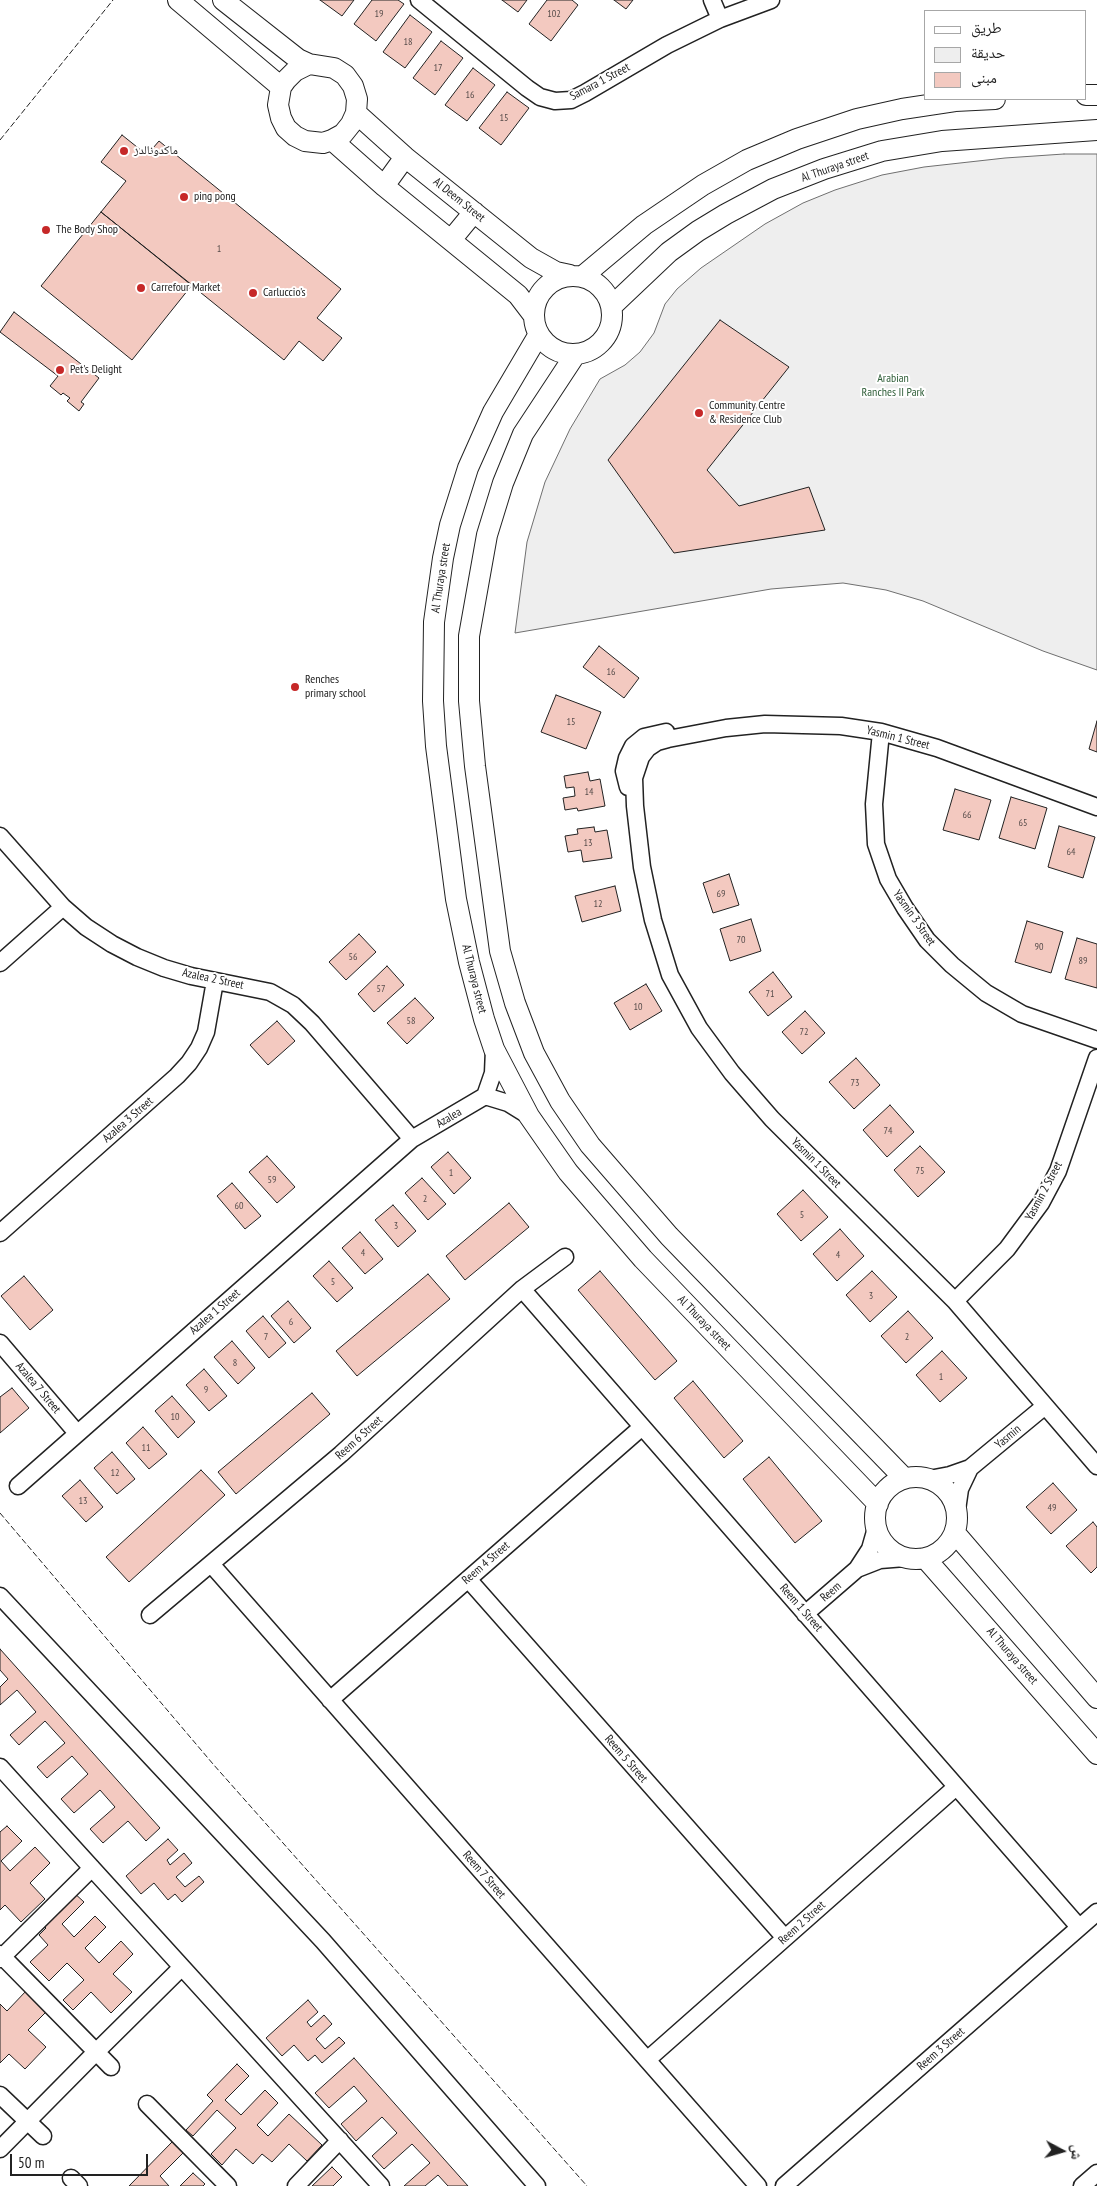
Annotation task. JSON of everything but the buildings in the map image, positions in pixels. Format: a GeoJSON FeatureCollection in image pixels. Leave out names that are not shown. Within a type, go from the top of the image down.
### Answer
{"type":"FeatureCollection","features":[{"type":"Feature","properties":{"kind":"street"},"geometry":{"type":"LineString","coordinates":[[178,0],[281,87]]}},
{"type":"Feature","properties":{"kind":"street"},"geometry":{"type":"LineString","coordinates":[[223,0],[298,58],[309,64],[334,68],[345,75],[353,86],[357,100],[356,113],[351,124],[343,134],[323,143],[305,141],[295,136],[286,128],[278,105],[281,87],[295,71],[309,64]]}},
{"type":"Feature","properties":{"kind":"street","name":"Samara 1 Street"},"geometry":{"type":"LineString","coordinates":[[419,0],[527,88],[540,97],[555,101],[571,100],[667,45],[720,19],[772,0]]}},
{"type":"Feature","properties":{"kind":"street"},"geometry":{"type":"LineString","coordinates":[[712,0],[720,19]]}},
{"type":"Feature","properties":{"kind":"street"},"geometry":{"type":"LineString","coordinates":[[577,276],[644,225],[703,185],[747,160],[797,139],[857,119],[938,104],[984,100]]}},
{"type":"Feature","properties":{"kind":"street","name":"Al Deem Street"},"geometry":{"type":"LineString","coordinates":[[356,113],[406,157],[543,266],[577,276]]}},
{"type":"Feature","properties":{"kind":"street","name":"Al Thuraya street"},"geometry":{"type":"LineString","coordinates":[[612,306],[661,258],[698,232],[726,214],[774,189],[824,169],[882,151],[942,141],[1097,130]]}},
{"type":"Feature","properties":{"kind":"street"},"geometry":{"type":"LineString","coordinates":[[332,140],[384,186],[518,295],[536,325],[548,345],[561,352],[575,354],[588,352],[600,344],[608,333],[612,320],[612,306],[602,287],[577,276],[558,278],[544,289],[535,304],[536,325]]}},
{"type":"Feature","properties":{"kind":"street"},"geometry":{"type":"LineString","coordinates":[[384,186],[406,157]]}},
{"type":"Feature","properties":{"kind":"street"},"geometry":{"type":"LineString","coordinates":[[451,240],[474,212]]}},
{"type":"Feature","properties":{"kind":"street","name":"Al Thuraya street"},"geometry":{"type":"LineString","coordinates":[[536,325],[468,468],[450,525],[443,558],[434,622],[432,701],[456,899],[469,962],[484,1019],[494,1049],[529,1116],[568,1172],[643,1259],[878,1504]]}},
{"type":"Feature","properties":{"kind":"street"},"geometry":{"type":"LineString","coordinates":[[575,354],[523,434],[503,483],[487,535],[469,636],[469,701],[475,766],[500,951],[515,1003],[534,1053],[560,1101],[590,1145],[669,1236],[904,1478]]}},
{"type":"Feature","properties":{"kind":"street","name":"Yasmin 1 Street"},"geometry":{"type":"LineString","coordinates":[[1097,807],[938,748],[882,732],[841,726],[802,724],[755,725],[689,734],[657,732],[644,737],[634,746],[627,758],[624,771],[626,784],[634,806],[642,867],[653,920],[670,975],[699,1028],[732,1073],[772,1119],[955,1301],[1097,1466]]}},
{"type":"Feature","properties":{"kind":"street","name":"Yasmin 3 Street"},"geometry":{"type":"LineString","coordinates":[[882,732],[874,804],[876,844],[888,879],[927,940],[952,966],[986,993],[1022,1014],[1097,1040]]}},
{"type":"Feature","properties":{"kind":"street","name":"Azalea 2 Street"},"geometry":{"type":"LineString","coordinates":[[0,836],[63,907],[86,927],[137,957],[164,968],[270,992],[292,1006],[312,1023],[412,1139]]}},
{"type":"Feature","properties":{"kind":"street"},"geometry":{"type":"LineString","coordinates":[[0,963],[63,907]]}},
{"type":"Feature","properties":{"kind":"street","name":"Azalea 3 Street"},"geometry":{"type":"LineString","coordinates":[[0,1233],[189,1063],[199,1048],[206,1032],[216,981]]}},
{"type":"Feature","properties":{"kind":"street"},"geometry":{"type":"LineString","coordinates":[[494,1049],[493,1073],[485,1096],[508,1103],[529,1116]]}},
{"type":"Feature","properties":{"kind":"street","name":"Yasmin 2 Street"},"geometry":{"type":"LineString","coordinates":[[955,1301],[1007,1249],[1041,1202],[1058,1171],[1097,1058]]}},
{"type":"Feature","properties":{"kind":"street","name":"Azalea"},"geometry":{"type":"LineString","coordinates":[[412,1139],[485,1096]]}},
{"type":"Feature","properties":{"kind":"street","name":"Azalea 1 Street"},"geometry":{"type":"LineString","coordinates":[[18,1486],[412,1139]]}},
{"type":"Feature","properties":{"kind":"street","name":"Reem 6 Street"},"geometry":{"type":"LineString","coordinates":[[150,1615],[342,1454],[522,1289],[565,1257]]}},
{"type":"Feature","properties":{"kind":"street","name":"Reem 1 Street"},"geometry":{"type":"LineString","coordinates":[[522,1289],[1079,1928]]}},
{"type":"Feature","properties":{"kind":"street","name":"Azalea 7 Street"},"geometry":{"type":"LineString","coordinates":[[0,1343],[77,1433]]}},
{"type":"Feature","properties":{"kind":"street","name":"Yasmin"},"geometry":{"type":"LineString","coordinates":[[929,1479],[950,1476],[970,1468],[1045,1406]]}},
{"type":"Feature","properties":{"kind":"street","name":"Reem 4 Street"},"geometry":{"type":"LineString","coordinates":[[330,1700],[642,1427]]}},
{"type":"Feature","properties":{"kind":"street","name":"Yasmin"},"geometry":{"type":"LineString","coordinates":[[957,1510],[960,1489],[970,1468]]}},
{"type":"Feature","properties":{"kind":"street"},"geometry":{"type":"LineString","coordinates":[[917,1477],[929,1479],[939,1483],[947,1491],[957,1510],[957,1522],[954,1533],[948,1544],[938,1553],[925,1558],[905,1558],[892,1552],[882,1542],[876,1528],[875,1516],[878,1504],[884,1493],[893,1484],[904,1478],[917,1477]]}},
{"type":"Feature","properties":{"kind":"street","name":"Reem"},"geometry":{"type":"LineString","coordinates":[[805,1614],[857,1569],[870,1549],[876,1528]]}},
{"type":"Feature","properties":{"kind":"street"},"geometry":{"type":"LineString","coordinates":[[954,1533],[1097,1698]]}},
{"type":"Feature","properties":{"kind":"street","name":"Reem"},"geometry":{"type":"LineString","coordinates":[[857,1569],[880,1560],[905,1558]]}},
{"type":"Feature","properties":{"kind":"street","name":"Al Thuraya street"},"geometry":{"type":"LineString","coordinates":[[925,1558],[1097,1754]]}},
{"type":"Feature","properties":{"kind":"street","name":"Reem 7 Street"},"geometry":{"type":"LineString","coordinates":[[211,1564],[758,2186]]}},
{"type":"Feature","properties":{"kind":"street","name":"Reem 5 Street"},"geometry":{"type":"LineString","coordinates":[[468,1579],[785,1938]]}},
{"type":"Feature","properties":{"kind":"street"},"geometry":{"type":"LineString","coordinates":[[0,1596],[323,1940],[537,2186]]}},
{"type":"Feature","properties":{"kind":"street"},"geometry":{"type":"LineString","coordinates":[[2,1775],[92,1868],[381,2186]]}},
{"type":"Feature","properties":{"kind":"street","name":"Reem 2 Street"},"geometry":{"type":"LineString","coordinates":[[647,2060],[956,1787]]}},
{"type":"Feature","properties":{"kind":"street"},"geometry":{"type":"LineString","coordinates":[[92,1868],[1,1957],[111,2067]]}},
{"type":"Feature","properties":{"kind":"street","name":"Reem 3 Street"},"geometry":{"type":"LineString","coordinates":[[784,2186],[1097,1912]]}},
{"type":"Feature","properties":{"kind":"street"},"geometry":{"type":"LineString","coordinates":[[0,2149],[182,1967]]}},
{"type":"Feature","properties":{"kind":"street"},"geometry":{"type":"LineString","coordinates":[[0,2095],[43,2136]]}},
{"type":"Feature","properties":{"kind":"street"},"geometry":{"type":"LineString","coordinates":[[147,2104],[228,2186]]}},
{"type":"Feature","properties":{"kind":"street"},"geometry":{"type":"LineString","coordinates":[[296,2186],[340,2140]]}},
{"type":"Feature","properties":{"kind":"street"},"geometry":{"type":"LineString","coordinates":[[1082,2186],[1097,2173]]}},
{"type":"Feature","properties":{"kind":"green space","name":"Arabian Ranches II Park"},"geometry":{"type":"Polygon","coordinates":[[[1064,154],[1097,154],[1097,670],[1043,651],[923,601],[886,590],[843,583],[771,589],[515,633],[527,542],[545,482],[570,429],[600,379],[625,365],[640,352],[654,333],[665,304],[677,289],[701,268],[765,224],[803,203],[835,190],[882,175],[924,167],[1064,154]]]}},
{"type":"Feature","properties":{"kind":"fence"},"geometry":{"type":"LineString","coordinates":[[0,140],[113,0]]}},
{"type":"Feature","properties":{"kind":"fence"},"geometry":{"type":"LineString","coordinates":[[0,1513],[213,1764],[587,2186]]}},
{"type":"Feature","properties":{"kind":"place","name":"ماكدونالدز"},"geometry":{"type":"Point","coordinates":[124,151]}},
{"type":"Feature","properties":{"kind":"place","name":"ping pong"},"geometry":{"type":"Point","coordinates":[184,197]}},
{"type":"Feature","properties":{"kind":"place","name":"The Body Shop"},"geometry":{"type":"Point","coordinates":[46,230]}},
{"type":"Feature","properties":{"kind":"place","name":"Carrefour Market"},"geometry":{"type":"Point","coordinates":[141,288]}},
{"type":"Feature","properties":{"kind":"place","name":"Carluccio's"},"geometry":{"type":"Point","coordinates":[253,293]}},
{"type":"Feature","properties":{"kind":"place","name":"Pet's Delight"},"geometry":{"type":"Point","coordinates":[60,370]}},
{"type":"Feature","properties":{"kind":"place","name":"Community Centre & Residence Club"},"geometry":{"type":"Point","coordinates":[699,413]}},
{"type":"Feature","properties":{"kind":"place","name":"Renches primary school"},"geometry":{"type":"Point","coordinates":[295,687]}}]}
